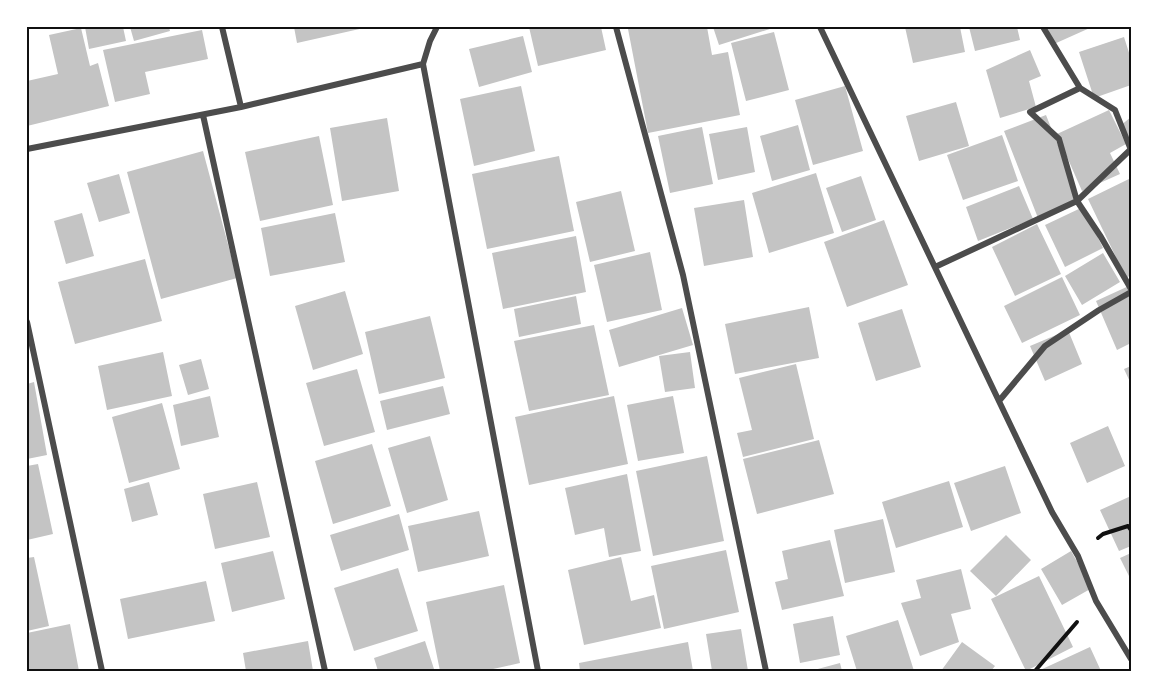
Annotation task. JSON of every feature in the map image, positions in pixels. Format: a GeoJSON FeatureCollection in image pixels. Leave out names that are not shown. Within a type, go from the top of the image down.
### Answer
{"type":"FeatureCollection","features":[{"type":"Feature","properties":{"kind":"street"},"geometry":{"type":"LineString","coordinates":[[222,27],[241,107]]}},
{"type":"Feature","properties":{"kind":"street"},"geometry":{"type":"LineString","coordinates":[[437,27],[423,64],[538,671]]}},
{"type":"Feature","properties":{"kind":"street"},"geometry":{"type":"LineString","coordinates":[[616,27],[683,275],[766,671]]}},
{"type":"Feature","properties":{"kind":"street"},"geometry":{"type":"LineString","coordinates":[[820,27],[1052,512],[1078,556],[1096,601],[1131,659]]}},
{"type":"Feature","properties":{"kind":"street"},"geometry":{"type":"LineString","coordinates":[[935,267],[1077,201],[1131,150],[1115,110],[1080,88],[1043,27]]}},
{"type":"Feature","properties":{"kind":"street"},"geometry":{"type":"LineString","coordinates":[[27,149],[203,116],[423,64]]}},
{"type":"Feature","properties":{"kind":"street"},"geometry":{"type":"LineString","coordinates":[[999,401],[1045,346],[1131,291],[1101,237],[1077,201],[1059,138],[1030,112],[1080,88]]}},
{"type":"Feature","properties":{"kind":"street"},"geometry":{"type":"LineString","coordinates":[[203,116],[326,671]]}},
{"type":"Feature","properties":{"kind":"street"},"geometry":{"type":"LineString","coordinates":[[27,322],[102,671]]}},
{"type":"Feature","properties":{"kind":"path"},"geometry":{"type":"LineString","coordinates":[[1078,556],[1102,534],[1128,526],[1131,530]]}},
{"type":"Feature","properties":{"kind":"path"},"geometry":{"type":"LineString","coordinates":[[1035,671],[1096,601]]}},
{"type":"Feature","properties":{"kind":"building"},"geometry":{"type":"Polygon","coordinates":[[[85,27],[123,27],[126,41],[89,49],[85,27]]]}},
{"type":"Feature","properties":{"kind":"building"},"geometry":{"type":"Polygon","coordinates":[[[130,27],[169,27],[170,31],[134,41],[130,27]]]}},
{"type":"Feature","properties":{"kind":"building"},"geometry":{"type":"Polygon","coordinates":[[[294,27],[364,27],[364,28],[297,43],[294,27]]]}},
{"type":"Feature","properties":{"kind":"building"},"geometry":{"type":"Polygon","coordinates":[[[529,27],[601,27],[606,50],[538,66],[529,27]]]}},
{"type":"Feature","properties":{"kind":"building"},"geometry":{"type":"Polygon","coordinates":[[[707,27],[712,55],[728,52],[740,115],[648,133],[628,29],[707,27]]]}},
{"type":"Feature","properties":{"kind":"building"},"geometry":{"type":"Polygon","coordinates":[[[713,27],[773,27],[773,28],[719,45],[713,27]]]}},
{"type":"Feature","properties":{"kind":"building"},"geometry":{"type":"Polygon","coordinates":[[[905,27],[960,27],[965,52],[913,63],[905,27]]]}},
{"type":"Feature","properties":{"kind":"building"},"geometry":{"type":"Polygon","coordinates":[[[969,27],[1017,27],[1020,40],[975,51],[969,27]]]}},
{"type":"Feature","properties":{"kind":"building"},"geometry":{"type":"Polygon","coordinates":[[[1047,27],[1092,27],[1054,44],[1047,27]]]}},
{"type":"Feature","properties":{"kind":"building"},"geometry":{"type":"Polygon","coordinates":[[[81,28],[90,66],[98,63],[109,106],[27,126],[27,81],[58,74],[49,35],[81,28]]]}},
{"type":"Feature","properties":{"kind":"building"},"geometry":{"type":"Polygon","coordinates":[[[202,30],[208,59],[145,72],[150,94],[115,102],[103,50],[202,30]]]}},
{"type":"Feature","properties":{"kind":"building"},"geometry":{"type":"Polygon","coordinates":[[[774,32],[789,90],[746,101],[731,43],[774,32]]]}},
{"type":"Feature","properties":{"kind":"building"},"geometry":{"type":"Polygon","coordinates":[[[523,36],[532,72],[479,87],[469,49],[523,36]]]}},
{"type":"Feature","properties":{"kind":"building"},"geometry":{"type":"Polygon","coordinates":[[[1124,37],[1131,59],[1131,85],[1094,98],[1079,52],[1124,37]]]}},
{"type":"Feature","properties":{"kind":"building"},"geometry":{"type":"Polygon","coordinates":[[[1030,50],[1041,76],[1029,81],[1036,107],[1000,118],[986,70],[1030,50]]]}},
{"type":"Feature","properties":{"kind":"building"},"geometry":{"type":"Polygon","coordinates":[[[521,86],[535,151],[474,166],[460,99],[521,86]]]}},
{"type":"Feature","properties":{"kind":"building"},"geometry":{"type":"Polygon","coordinates":[[[845,86],[863,151],[813,165],[795,100],[845,86]]]}},
{"type":"Feature","properties":{"kind":"building"},"geometry":{"type":"Polygon","coordinates":[[[956,102],[969,146],[919,161],[906,116],[956,102]]]}},
{"type":"Feature","properties":{"kind":"building"},"geometry":{"type":"Polygon","coordinates":[[[1109,110],[1126,144],[1110,153],[1120,174],[1082,191],[1057,134],[1109,110]]]}},
{"type":"Feature","properties":{"kind":"building"},"geometry":{"type":"Polygon","coordinates":[[[1046,115],[1080,201],[1038,218],[1004,131],[1046,115]]]}},
{"type":"Feature","properties":{"kind":"building"},"geometry":{"type":"Polygon","coordinates":[[[1131,117],[1131,140],[1120,126],[1131,117]]]}},
{"type":"Feature","properties":{"kind":"building"},"geometry":{"type":"Polygon","coordinates":[[[387,118],[399,191],[342,201],[330,128],[387,118]]]}},
{"type":"Feature","properties":{"kind":"building"},"geometry":{"type":"Polygon","coordinates":[[[798,125],[810,170],[772,181],[760,136],[798,125]]]}},
{"type":"Feature","properties":{"kind":"building"},"geometry":{"type":"Polygon","coordinates":[[[702,127],[713,184],[670,193],[658,136],[702,127]]]}},
{"type":"Feature","properties":{"kind":"building"},"geometry":{"type":"Polygon","coordinates":[[[747,127],[755,172],[718,180],[709,134],[747,127]]]}},
{"type":"Feature","properties":{"kind":"building"},"geometry":{"type":"Polygon","coordinates":[[[1002,135],[1018,181],[963,200],[947,155],[1002,135]]]}},
{"type":"Feature","properties":{"kind":"building"},"geometry":{"type":"Polygon","coordinates":[[[319,136],[333,205],[260,221],[245,152],[319,136]]]}},
{"type":"Feature","properties":{"kind":"building"},"geometry":{"type":"Polygon","coordinates":[[[203,151],[237,278],[161,299],[127,172],[203,151]]]}},
{"type":"Feature","properties":{"kind":"building"},"geometry":{"type":"Polygon","coordinates":[[[559,156],[574,231],[487,249],[472,174],[559,156]]]}},
{"type":"Feature","properties":{"kind":"building"},"geometry":{"type":"Polygon","coordinates":[[[816,173],[834,233],[769,253],[752,193],[816,173]]]}},
{"type":"Feature","properties":{"kind":"building"},"geometry":{"type":"Polygon","coordinates":[[[119,174],[130,213],[99,222],[87,183],[119,174]]]}},
{"type":"Feature","properties":{"kind":"building"},"geometry":{"type":"Polygon","coordinates":[[[861,176],[876,220],[842,232],[826,188],[861,176]]]}},
{"type":"Feature","properties":{"kind":"building"},"geometry":{"type":"Polygon","coordinates":[[[1131,178],[1131,275],[1126,278],[1088,199],[1131,178]]]}},
{"type":"Feature","properties":{"kind":"building"},"geometry":{"type":"Polygon","coordinates":[[[1019,186],[1033,219],[978,241],[966,207],[1019,186]]]}},
{"type":"Feature","properties":{"kind":"building"},"geometry":{"type":"Polygon","coordinates":[[[621,191],[635,251],[590,262],[576,202],[621,191]]]}},
{"type":"Feature","properties":{"kind":"building"},"geometry":{"type":"Polygon","coordinates":[[[744,200],[753,257],[704,266],[694,208],[744,200]]]}},
{"type":"Feature","properties":{"kind":"building"},"geometry":{"type":"Polygon","coordinates":[[[1083,207],[1103,248],[1065,267],[1045,225],[1083,207]]]}},
{"type":"Feature","properties":{"kind":"building"},"geometry":{"type":"Polygon","coordinates":[[[82,213],[94,256],[66,264],[54,221],[82,213]]]}},
{"type":"Feature","properties":{"kind":"building"},"geometry":{"type":"Polygon","coordinates":[[[335,213],[345,262],[270,276],[261,228],[335,213]]]}},
{"type":"Feature","properties":{"kind":"building"},"geometry":{"type":"Polygon","coordinates":[[[884,220],[908,285],[847,307],[824,242],[884,220]]]}},
{"type":"Feature","properties":{"kind":"building"},"geometry":{"type":"Polygon","coordinates":[[[1037,224],[1061,274],[1015,296],[992,247],[1037,224]]]}},
{"type":"Feature","properties":{"kind":"building"},"geometry":{"type":"Polygon","coordinates":[[[576,236],[586,292],[503,309],[492,253],[576,236]]]}},
{"type":"Feature","properties":{"kind":"building"},"geometry":{"type":"Polygon","coordinates":[[[650,252],[662,310],[607,322],[594,265],[650,252]]]}},
{"type":"Feature","properties":{"kind":"building"},"geometry":{"type":"Polygon","coordinates":[[[1103,253],[1120,282],[1082,305],[1065,276],[1103,253]]]}},
{"type":"Feature","properties":{"kind":"building"},"geometry":{"type":"Polygon","coordinates":[[[145,259],[162,321],[75,344],[58,282],[145,259]]]}},
{"type":"Feature","properties":{"kind":"building"},"geometry":{"type":"Polygon","coordinates":[[[1062,277],[1080,315],[1022,343],[1004,306],[1062,277]]]}},
{"type":"Feature","properties":{"kind":"building"},"geometry":{"type":"Polygon","coordinates":[[[1131,285],[1131,343],[1117,350],[1096,301],[1131,285]]]}},
{"type":"Feature","properties":{"kind":"building"},"geometry":{"type":"Polygon","coordinates":[[[345,291],[363,354],[313,370],[295,306],[345,291]]]}},
{"type":"Feature","properties":{"kind":"building"},"geometry":{"type":"Polygon","coordinates":[[[576,296],[581,324],[519,337],[514,309],[576,296]]]}},
{"type":"Feature","properties":{"kind":"building"},"geometry":{"type":"Polygon","coordinates":[[[809,307],[819,358],[735,374],[725,324],[809,307]]]}},
{"type":"Feature","properties":{"kind":"building"},"geometry":{"type":"Polygon","coordinates":[[[682,308],[693,345],[619,367],[609,330],[682,308]]]}},
{"type":"Feature","properties":{"kind":"building"},"geometry":{"type":"Polygon","coordinates":[[[902,309],[921,367],[876,381],[858,323],[902,309]]]}},
{"type":"Feature","properties":{"kind":"building"},"geometry":{"type":"Polygon","coordinates":[[[430,316],[445,378],[379,394],[365,332],[430,316]]]}},
{"type":"Feature","properties":{"kind":"building"},"geometry":{"type":"Polygon","coordinates":[[[594,325],[609,395],[529,411],[514,341],[594,325]]]}},
{"type":"Feature","properties":{"kind":"building"},"geometry":{"type":"Polygon","coordinates":[[[1068,330],[1082,364],[1045,381],[1030,346],[1068,330]]]}},
{"type":"Feature","properties":{"kind":"building"},"geometry":{"type":"Polygon","coordinates":[[[163,352],[172,396],[107,410],[98,366],[163,352]]]}},
{"type":"Feature","properties":{"kind":"building"},"geometry":{"type":"Polygon","coordinates":[[[690,352],[695,388],[665,392],[659,356],[690,352]]]}},
{"type":"Feature","properties":{"kind":"building"},"geometry":{"type":"Polygon","coordinates":[[[201,359],[209,389],[188,395],[179,365],[201,359]]]}},
{"type":"Feature","properties":{"kind":"building"},"geometry":{"type":"Polygon","coordinates":[[[796,364],[814,439],[743,457],[737,433],[752,430],[739,378],[796,364]]]}},
{"type":"Feature","properties":{"kind":"building"},"geometry":{"type":"Polygon","coordinates":[[[1131,366],[1131,384],[1124,369],[1131,366]]]}},
{"type":"Feature","properties":{"kind":"building"},"geometry":{"type":"Polygon","coordinates":[[[357,369],[375,432],[324,446],[306,383],[357,369]]]}},
{"type":"Feature","properties":{"kind":"building"},"geometry":{"type":"Polygon","coordinates":[[[34,382],[47,455],[27,459],[27,384],[34,382]]]}},
{"type":"Feature","properties":{"kind":"building"},"geometry":{"type":"Polygon","coordinates":[[[443,386],[450,414],[387,430],[380,401],[443,386]]]}},
{"type":"Feature","properties":{"kind":"building"},"geometry":{"type":"Polygon","coordinates":[[[210,396],[219,437],[181,446],[173,405],[210,396]]]}},
{"type":"Feature","properties":{"kind":"building"},"geometry":{"type":"Polygon","coordinates":[[[614,396],[628,464],[529,485],[515,417],[614,396]]]}},
{"type":"Feature","properties":{"kind":"building"},"geometry":{"type":"Polygon","coordinates":[[[673,396],[684,453],[638,461],[627,405],[673,396]]]}},
{"type":"Feature","properties":{"kind":"building"},"geometry":{"type":"Polygon","coordinates":[[[162,403],[180,469],[129,483],[112,417],[162,403]]]}},
{"type":"Feature","properties":{"kind":"building"},"geometry":{"type":"Polygon","coordinates":[[[1108,426],[1125,466],[1087,483],[1070,443],[1108,426]]]}},
{"type":"Feature","properties":{"kind":"building"},"geometry":{"type":"Polygon","coordinates":[[[430,436],[448,500],[407,513],[388,448],[430,436]]]}},
{"type":"Feature","properties":{"kind":"building"},"geometry":{"type":"Polygon","coordinates":[[[819,440],[834,494],[757,514],[743,459],[819,440]]]}},
{"type":"Feature","properties":{"kind":"building"},"geometry":{"type":"Polygon","coordinates":[[[372,444],[391,506],[333,524],[315,461],[372,444]]]}},
{"type":"Feature","properties":{"kind":"building"},"geometry":{"type":"Polygon","coordinates":[[[707,456],[724,541],[653,556],[636,471],[707,456]]]}},
{"type":"Feature","properties":{"kind":"building"},"geometry":{"type":"Polygon","coordinates":[[[38,464],[53,534],[27,540],[27,466],[38,464]]]}},
{"type":"Feature","properties":{"kind":"building"},"geometry":{"type":"Polygon","coordinates":[[[1005,466],[1021,513],[971,531],[954,483],[1005,466]]]}},
{"type":"Feature","properties":{"kind":"building"},"geometry":{"type":"Polygon","coordinates":[[[627,474],[641,551],[609,557],[604,528],[575,535],[565,488],[627,474]]]}},
{"type":"Feature","properties":{"kind":"building"},"geometry":{"type":"Polygon","coordinates":[[[949,481],[963,527],[896,548],[882,502],[949,481]]]}},
{"type":"Feature","properties":{"kind":"building"},"geometry":{"type":"Polygon","coordinates":[[[149,482],[158,515],[132,522],[124,489],[149,482]]]}},
{"type":"Feature","properties":{"kind":"building"},"geometry":{"type":"Polygon","coordinates":[[[257,482],[270,537],[215,549],[203,494],[257,482]]]}},
{"type":"Feature","properties":{"kind":"building"},"geometry":{"type":"Polygon","coordinates":[[[1131,496],[1131,546],[1119,551],[1100,510],[1131,496]]]}},
{"type":"Feature","properties":{"kind":"building"},"geometry":{"type":"Polygon","coordinates":[[[479,511],[489,556],[418,572],[408,526],[479,511]]]}},
{"type":"Feature","properties":{"kind":"building"},"geometry":{"type":"Polygon","coordinates":[[[399,514],[409,550],[341,571],[330,535],[399,514]]]}},
{"type":"Feature","properties":{"kind":"building"},"geometry":{"type":"Polygon","coordinates":[[[883,519],[895,572],[845,583],[834,530],[883,519]]]}},
{"type":"Feature","properties":{"kind":"building"},"geometry":{"type":"Polygon","coordinates":[[[1006,535],[1031,560],[996,596],[970,571],[1006,535]]]}},
{"type":"Feature","properties":{"kind":"building"},"geometry":{"type":"Polygon","coordinates":[[[830,540],[844,596],[782,610],[775,582],[788,579],[782,551],[830,540]]]}},
{"type":"Feature","properties":{"kind":"building"},"geometry":{"type":"Polygon","coordinates":[[[726,550],[739,612],[664,629],[651,566],[726,550]]]}},
{"type":"Feature","properties":{"kind":"building"},"geometry":{"type":"Polygon","coordinates":[[[273,551],[285,599],[232,612],[221,563],[273,551]]]}},
{"type":"Feature","properties":{"kind":"building"},"geometry":{"type":"Polygon","coordinates":[[[1071,551],[1092,588],[1062,605],[1041,569],[1071,551]]]}},
{"type":"Feature","properties":{"kind":"building"},"geometry":{"type":"Polygon","coordinates":[[[1131,553],[1131,580],[1120,558],[1131,553]]]}},
{"type":"Feature","properties":{"kind":"building"},"geometry":{"type":"Polygon","coordinates":[[[34,557],[49,626],[27,631],[27,558],[34,557]]]}},
{"type":"Feature","properties":{"kind":"building"},"geometry":{"type":"Polygon","coordinates":[[[621,557],[631,601],[654,595],[661,628],[584,645],[568,570],[621,557]]]}},
{"type":"Feature","properties":{"kind":"building"},"geometry":{"type":"Polygon","coordinates":[[[398,568],[418,631],[354,651],[334,588],[398,568]]]}},
{"type":"Feature","properties":{"kind":"building"},"geometry":{"type":"Polygon","coordinates":[[[961,569],[971,609],[951,614],[959,642],[920,656],[901,603],[921,598],[916,580],[961,569]]]}},
{"type":"Feature","properties":{"kind":"building"},"geometry":{"type":"Polygon","coordinates":[[[1039,576],[1073,647],[1026,671],[991,599],[1039,576]]]}},
{"type":"Feature","properties":{"kind":"building"},"geometry":{"type":"Polygon","coordinates":[[[206,581],[215,621],[128,639],[120,599],[206,581]]]}},
{"type":"Feature","properties":{"kind":"building"},"geometry":{"type":"Polygon","coordinates":[[[504,585],[520,663],[484,671],[440,671],[426,602],[504,585]]]}},
{"type":"Feature","properties":{"kind":"building"},"geometry":{"type":"Polygon","coordinates":[[[833,616],[840,655],[800,663],[793,624],[833,616]]]}},
{"type":"Feature","properties":{"kind":"building"},"geometry":{"type":"Polygon","coordinates":[[[898,620],[914,671],[857,671],[846,636],[898,620]]]}},
{"type":"Feature","properties":{"kind":"building"},"geometry":{"type":"Polygon","coordinates":[[[70,624],[79,671],[27,671],[27,633],[70,624]]]}},
{"type":"Feature","properties":{"kind":"building"},"geometry":{"type":"Polygon","coordinates":[[[741,629],[748,671],[712,671],[706,634],[741,629]]]}},
{"type":"Feature","properties":{"kind":"building"},"geometry":{"type":"Polygon","coordinates":[[[308,641],[313,671],[246,671],[243,653],[308,641]]]}},
{"type":"Feature","properties":{"kind":"building"},"geometry":{"type":"Polygon","coordinates":[[[425,641],[434,669],[378,671],[374,658],[425,641]]]}},
{"type":"Feature","properties":{"kind":"building"},"geometry":{"type":"Polygon","coordinates":[[[688,642],[693,671],[580,671],[579,663],[688,642]]]}},
{"type":"Feature","properties":{"kind":"building"},"geometry":{"type":"Polygon","coordinates":[[[962,642],[995,666],[991,671],[941,671],[962,642]]]}},
{"type":"Feature","properties":{"kind":"building"},"geometry":{"type":"Polygon","coordinates":[[[1090,647],[1101,671],[1038,671],[1090,647]]]}},
{"type":"Feature","properties":{"kind":"building"},"geometry":{"type":"Polygon","coordinates":[[[840,663],[842,671],[814,671],[814,670],[840,663]]]}}]}
